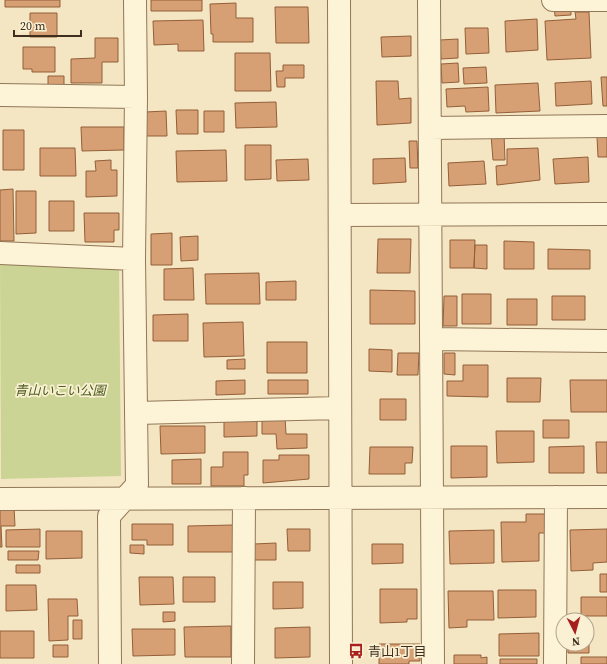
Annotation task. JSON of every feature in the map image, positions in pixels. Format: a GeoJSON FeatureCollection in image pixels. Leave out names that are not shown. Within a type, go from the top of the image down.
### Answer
{"type":"FeatureCollection","features":[{"type":"Feature","properties":{"kind":"street"},"geometry":{"type":"LineString","coordinates":[[110,664],[109,516],[137,485],[134,259],[136,97],[135,0]]}},
{"type":"Feature","properties":{"kind":"street"},"geometry":{"type":"LineString","coordinates":[[339,0],[341,664]]}},
{"type":"Feature","properties":{"kind":"street"},"geometry":{"type":"LineString","coordinates":[[429,0],[433,664]]}},
{"type":"Feature","properties":{"kind":"street"},"geometry":{"type":"LineString","coordinates":[[553,0],[607,0]]}},
{"type":"Feature","properties":{"kind":"street"},"geometry":{"type":"LineString","coordinates":[[0,95],[136,97]]}},
{"type":"Feature","properties":{"kind":"street"},"geometry":{"type":"LineString","coordinates":[[430,128],[607,126]]}},
{"type":"Feature","properties":{"kind":"street"},"geometry":{"type":"LineString","coordinates":[[340,215],[430,216],[607,214]]}},
{"type":"Feature","properties":{"kind":"street"},"geometry":{"type":"LineString","coordinates":[[0,253],[134,259]]}},
{"type":"Feature","properties":{"kind":"street"},"geometry":{"type":"LineString","coordinates":[[431,339],[607,341]]}},
{"type":"Feature","properties":{"kind":"street"},"geometry":{"type":"LineString","coordinates":[[136,413],[340,408]]}},
{"type":"Feature","properties":{"kind":"street"},"geometry":{"type":"LineString","coordinates":[[555,664],[556,497]]}},
{"type":"Feature","properties":{"kind":"street"},"geometry":{"type":"LineString","coordinates":[[0,499],[607,497]]}},
{"type":"Feature","properties":{"kind":"street"},"geometry":{"type":"LineString","coordinates":[[243,664],[244,498]]}},
{"type":"Feature","properties":{"kind":"green space","name":"青山いこい公園"},"geometry":{"type":"Polygon","coordinates":[[[0,259],[119,263],[121,476],[1,479],[0,259]]]}},
{"type":"Feature","properties":{"kind":"building"},"geometry":{"type":"Polygon","coordinates":[[[5,0],[60,0],[60,7],[5,7],[5,0]]]}},
{"type":"Feature","properties":{"kind":"building"},"geometry":{"type":"Polygon","coordinates":[[[151,0],[202,0],[202,11],[151,11],[151,0]]]}},
{"type":"Feature","properties":{"kind":"building"},"geometry":{"type":"Polygon","coordinates":[[[236,3],[236,18],[253,18],[253,42],[213,42],[213,34],[211,34],[210,4],[236,3]]]}},
{"type":"Feature","properties":{"kind":"building"},"geometry":{"type":"Polygon","coordinates":[[[571,4],[571,15],[555,16],[554,5],[571,4]]]}},
{"type":"Feature","properties":{"kind":"building"},"geometry":{"type":"Polygon","coordinates":[[[275,7],[308,7],[309,43],[276,43],[275,7]]]}},
{"type":"Feature","properties":{"kind":"building"},"geometry":{"type":"Polygon","coordinates":[[[575,12],[589,12],[591,58],[547,60],[545,21],[576,19],[575,12]]]}},
{"type":"Feature","properties":{"kind":"building"},"geometry":{"type":"Polygon","coordinates":[[[30,13],[57,13],[57,37],[30,37],[30,13]]]}},
{"type":"Feature","properties":{"kind":"building"},"geometry":{"type":"Polygon","coordinates":[[[537,19],[538,50],[506,52],[505,21],[537,19]]]}},
{"type":"Feature","properties":{"kind":"building"},"geometry":{"type":"Polygon","coordinates":[[[203,20],[204,51],[178,51],[178,44],[154,45],[153,21],[203,20]]]}},
{"type":"Feature","properties":{"kind":"building"},"geometry":{"type":"Polygon","coordinates":[[[465,28],[488,28],[489,53],[466,54],[465,28]]]}},
{"type":"Feature","properties":{"kind":"building"},"geometry":{"type":"Polygon","coordinates":[[[411,36],[411,56],[382,57],[381,37],[411,36]]]}},
{"type":"Feature","properties":{"kind":"building"},"geometry":{"type":"Polygon","coordinates":[[[95,38],[118,38],[118,62],[102,62],[102,83],[71,83],[71,59],[95,58],[95,38]]]}},
{"type":"Feature","properties":{"kind":"building"},"geometry":{"type":"Polygon","coordinates":[[[458,39],[458,58],[441,59],[440,40],[458,39]]]}},
{"type":"Feature","properties":{"kind":"building"},"geometry":{"type":"Polygon","coordinates":[[[23,47],[55,47],[55,72],[32,72],[32,69],[23,69],[23,47]]]}},
{"type":"Feature","properties":{"kind":"building"},"geometry":{"type":"Polygon","coordinates":[[[235,53],[270,53],[271,91],[235,91],[235,53]]]}},
{"type":"Feature","properties":{"kind":"building"},"geometry":{"type":"Polygon","coordinates":[[[458,63],[459,82],[442,83],[441,64],[458,63]]]}},
{"type":"Feature","properties":{"kind":"building"},"geometry":{"type":"Polygon","coordinates":[[[283,65],[304,65],[304,78],[285,78],[285,87],[277,87],[276,71],[283,71],[283,65]]]}},
{"type":"Feature","properties":{"kind":"building"},"geometry":{"type":"Polygon","coordinates":[[[486,67],[487,83],[464,84],[463,68],[486,67]]]}},
{"type":"Feature","properties":{"kind":"building"},"geometry":{"type":"Polygon","coordinates":[[[48,76],[64,76],[64,85],[48,85],[48,76]]]}},
{"type":"Feature","properties":{"kind":"building"},"geometry":{"type":"Polygon","coordinates":[[[601,77],[607,77],[607,106],[603,106],[601,77]]]}},
{"type":"Feature","properties":{"kind":"building"},"geometry":{"type":"Polygon","coordinates":[[[376,81],[398,81],[399,99],[411,98],[411,123],[377,125],[376,81]]]}},
{"type":"Feature","properties":{"kind":"building"},"geometry":{"type":"Polygon","coordinates":[[[591,81],[592,104],[556,106],[555,83],[591,81]]]}},
{"type":"Feature","properties":{"kind":"building"},"geometry":{"type":"Polygon","coordinates":[[[538,83],[540,111],[496,113],[495,85],[538,83]]]}},
{"type":"Feature","properties":{"kind":"building"},"geometry":{"type":"Polygon","coordinates":[[[488,87],[489,111],[466,112],[465,106],[447,107],[446,89],[488,87]]]}},
{"type":"Feature","properties":{"kind":"building"},"geometry":{"type":"Polygon","coordinates":[[[276,102],[277,127],[236,128],[235,103],[276,102]]]}},
{"type":"Feature","properties":{"kind":"building"},"geometry":{"type":"Polygon","coordinates":[[[176,110],[198,110],[198,134],[177,134],[176,110]]]}},
{"type":"Feature","properties":{"kind":"building"},"geometry":{"type":"Polygon","coordinates":[[[166,111],[167,136],[145,136],[145,112],[166,111]]]}},
{"type":"Feature","properties":{"kind":"building"},"geometry":{"type":"Polygon","coordinates":[[[204,111],[224,111],[224,132],[204,132],[204,111]]]}},
{"type":"Feature","properties":{"kind":"building"},"geometry":{"type":"Polygon","coordinates":[[[81,127],[124,127],[124,150],[82,151],[81,127]]]}},
{"type":"Feature","properties":{"kind":"building"},"geometry":{"type":"Polygon","coordinates":[[[3,130],[24,130],[24,170],[3,170],[3,130]]]}},
{"type":"Feature","properties":{"kind":"building"},"geometry":{"type":"Polygon","coordinates":[[[504,134],[505,160],[493,160],[491,135],[504,134]]]}},
{"type":"Feature","properties":{"kind":"building"},"geometry":{"type":"Polygon","coordinates":[[[607,136],[607,157],[598,157],[597,137],[607,136]]]}},
{"type":"Feature","properties":{"kind":"building"},"geometry":{"type":"Polygon","coordinates":[[[409,141],[417,141],[418,168],[410,168],[409,141]]]}},
{"type":"Feature","properties":{"kind":"building"},"geometry":{"type":"Polygon","coordinates":[[[245,145],[271,145],[271,179],[245,180],[245,145]]]}},
{"type":"Feature","properties":{"kind":"building"},"geometry":{"type":"Polygon","coordinates":[[[40,148],[75,148],[76,176],[40,176],[40,148]]]}},
{"type":"Feature","properties":{"kind":"building"},"geometry":{"type":"Polygon","coordinates":[[[538,148],[540,180],[497,185],[496,166],[507,165],[507,149],[538,148]]]}},
{"type":"Feature","properties":{"kind":"building"},"geometry":{"type":"Polygon","coordinates":[[[226,150],[227,181],[177,182],[176,151],[226,150]]]}},
{"type":"Feature","properties":{"kind":"building"},"geometry":{"type":"Polygon","coordinates":[[[588,157],[589,182],[555,184],[553,159],[588,157]]]}},
{"type":"Feature","properties":{"kind":"building"},"geometry":{"type":"Polygon","coordinates":[[[405,158],[406,182],[373,184],[373,159],[405,158]]]}},
{"type":"Feature","properties":{"kind":"building"},"geometry":{"type":"Polygon","coordinates":[[[308,159],[309,180],[277,181],[276,160],[308,159]]]}},
{"type":"Feature","properties":{"kind":"building"},"geometry":{"type":"Polygon","coordinates":[[[111,160],[111,170],[117,170],[117,196],[86,197],[86,171],[96,171],[95,161],[111,160]]]}},
{"type":"Feature","properties":{"kind":"building"},"geometry":{"type":"Polygon","coordinates":[[[484,161],[486,184],[449,186],[448,163],[484,161]]]}},
{"type":"Feature","properties":{"kind":"building"},"geometry":{"type":"Polygon","coordinates":[[[13,189],[14,241],[0,241],[0,190],[13,189]]]}},
{"type":"Feature","properties":{"kind":"building"},"geometry":{"type":"Polygon","coordinates":[[[16,191],[36,191],[36,233],[16,234],[16,191]]]}},
{"type":"Feature","properties":{"kind":"building"},"geometry":{"type":"Polygon","coordinates":[[[49,201],[74,201],[74,231],[49,231],[49,201]]]}},
{"type":"Feature","properties":{"kind":"building"},"geometry":{"type":"Polygon","coordinates":[[[84,213],[119,213],[119,230],[114,230],[114,242],[85,242],[84,213]]]}},
{"type":"Feature","properties":{"kind":"building"},"geometry":{"type":"Polygon","coordinates":[[[172,233],[172,265],[151,265],[151,234],[172,233]]]}},
{"type":"Feature","properties":{"kind":"building"},"geometry":{"type":"Polygon","coordinates":[[[198,236],[198,260],[181,261],[180,237],[198,236]]]}},
{"type":"Feature","properties":{"kind":"building"},"geometry":{"type":"Polygon","coordinates":[[[378,239],[411,239],[410,273],[377,273],[378,239]]]}},
{"type":"Feature","properties":{"kind":"building"},"geometry":{"type":"Polygon","coordinates":[[[450,240],[475,240],[474,268],[450,268],[450,240]]]}},
{"type":"Feature","properties":{"kind":"building"},"geometry":{"type":"Polygon","coordinates":[[[504,241],[534,242],[534,269],[504,269],[504,241]]]}},
{"type":"Feature","properties":{"kind":"building"},"geometry":{"type":"Polygon","coordinates":[[[475,245],[487,245],[487,269],[474,268],[475,245]]]}},
{"type":"Feature","properties":{"kind":"building"},"geometry":{"type":"Polygon","coordinates":[[[548,249],[590,250],[590,269],[548,269],[548,249]]]}},
{"type":"Feature","properties":{"kind":"building"},"geometry":{"type":"Polygon","coordinates":[[[193,268],[194,300],[164,300],[164,269],[193,268]]]}},
{"type":"Feature","properties":{"kind":"building"},"geometry":{"type":"Polygon","coordinates":[[[259,273],[260,304],[206,304],[205,274],[259,273]]]}},
{"type":"Feature","properties":{"kind":"building"},"geometry":{"type":"Polygon","coordinates":[[[296,281],[296,300],[266,300],[266,282],[296,281]]]}},
{"type":"Feature","properties":{"kind":"building"},"geometry":{"type":"Polygon","coordinates":[[[370,290],[415,291],[415,324],[370,324],[370,290]]]}},
{"type":"Feature","properties":{"kind":"building"},"geometry":{"type":"Polygon","coordinates":[[[462,294],[491,294],[491,324],[462,324],[462,294]]]}},
{"type":"Feature","properties":{"kind":"building"},"geometry":{"type":"Polygon","coordinates":[[[444,296],[457,296],[457,326],[443,326],[444,296]]]}},
{"type":"Feature","properties":{"kind":"building"},"geometry":{"type":"Polygon","coordinates":[[[552,296],[585,296],[585,320],[552,320],[552,296]]]}},
{"type":"Feature","properties":{"kind":"building"},"geometry":{"type":"Polygon","coordinates":[[[507,299],[537,299],[537,325],[507,325],[507,299]]]}},
{"type":"Feature","properties":{"kind":"building"},"geometry":{"type":"Polygon","coordinates":[[[188,314],[188,341],[153,341],[153,315],[188,314]]]}},
{"type":"Feature","properties":{"kind":"building"},"geometry":{"type":"Polygon","coordinates":[[[243,322],[244,356],[204,357],[203,323],[243,322]]]}},
{"type":"Feature","properties":{"kind":"building"},"geometry":{"type":"Polygon","coordinates":[[[267,342],[307,342],[307,373],[267,373],[267,342]]]}},
{"type":"Feature","properties":{"kind":"building"},"geometry":{"type":"Polygon","coordinates":[[[369,349],[392,350],[392,372],[369,371],[369,349]]]}},
{"type":"Feature","properties":{"kind":"building"},"geometry":{"type":"Polygon","coordinates":[[[398,353],[419,353],[418,375],[397,375],[398,353]]]}},
{"type":"Feature","properties":{"kind":"building"},"geometry":{"type":"Polygon","coordinates":[[[444,353],[455,353],[455,375],[444,374],[444,353]]]}},
{"type":"Feature","properties":{"kind":"building"},"geometry":{"type":"Polygon","coordinates":[[[245,359],[245,369],[227,369],[227,360],[245,359]]]}},
{"type":"Feature","properties":{"kind":"building"},"geometry":{"type":"Polygon","coordinates":[[[463,365],[488,365],[488,397],[447,396],[447,381],[463,381],[463,365]]]}},
{"type":"Feature","properties":{"kind":"building"},"geometry":{"type":"Polygon","coordinates":[[[507,378],[541,378],[540,402],[507,402],[507,378]]]}},
{"type":"Feature","properties":{"kind":"building"},"geometry":{"type":"Polygon","coordinates":[[[245,380],[245,394],[216,395],[216,381],[245,380]]]}},
{"type":"Feature","properties":{"kind":"building"},"geometry":{"type":"Polygon","coordinates":[[[268,380],[308,380],[308,394],[268,394],[268,380]]]}},
{"type":"Feature","properties":{"kind":"building"},"geometry":{"type":"Polygon","coordinates":[[[570,380],[607,380],[607,412],[571,412],[570,380]]]}},
{"type":"Feature","properties":{"kind":"building"},"geometry":{"type":"Polygon","coordinates":[[[380,399],[406,399],[406,420],[380,420],[380,399]]]}},
{"type":"Feature","properties":{"kind":"building"},"geometry":{"type":"Polygon","coordinates":[[[224,416],[257,416],[257,436],[224,437],[224,416]]]}},
{"type":"Feature","properties":{"kind":"building"},"geometry":{"type":"Polygon","coordinates":[[[262,417],[285,417],[286,434],[307,434],[307,448],[277,449],[276,434],[262,434],[262,417]]]}},
{"type":"Feature","properties":{"kind":"building"},"geometry":{"type":"Polygon","coordinates":[[[543,420],[569,420],[569,438],[543,438],[543,420]]]}},
{"type":"Feature","properties":{"kind":"building"},"geometry":{"type":"Polygon","coordinates":[[[160,426],[205,426],[205,453],[161,454],[160,426]]]}},
{"type":"Feature","properties":{"kind":"building"},"geometry":{"type":"Polygon","coordinates":[[[496,431],[534,431],[534,462],[497,463],[496,431]]]}},
{"type":"Feature","properties":{"kind":"building"},"geometry":{"type":"Polygon","coordinates":[[[596,442],[607,442],[607,473],[597,473],[596,442]]]}},
{"type":"Feature","properties":{"kind":"building"},"geometry":{"type":"Polygon","coordinates":[[[451,446],[487,446],[487,477],[451,478],[451,446]]]}},
{"type":"Feature","properties":{"kind":"building"},"geometry":{"type":"Polygon","coordinates":[[[584,446],[584,473],[549,473],[549,447],[584,446]]]}},
{"type":"Feature","properties":{"kind":"building"},"geometry":{"type":"Polygon","coordinates":[[[370,447],[413,447],[412,463],[405,463],[405,474],[369,474],[370,447]]]}},
{"type":"Feature","properties":{"kind":"building"},"geometry":{"type":"Polygon","coordinates":[[[223,452],[248,452],[248,475],[244,475],[244,486],[211,486],[211,467],[223,467],[223,452]]]}},
{"type":"Feature","properties":{"kind":"building"},"geometry":{"type":"Polygon","coordinates":[[[279,455],[309,455],[309,479],[263,483],[263,460],[279,460],[279,455]]]}},
{"type":"Feature","properties":{"kind":"building"},"geometry":{"type":"Polygon","coordinates":[[[201,459],[201,484],[172,484],[172,460],[201,459]]]}},
{"type":"Feature","properties":{"kind":"building"},"geometry":{"type":"Polygon","coordinates":[[[14,507],[15,526],[1,526],[2,547],[0,547],[0,508],[14,507]]]}},
{"type":"Feature","properties":{"kind":"building"},"geometry":{"type":"Polygon","coordinates":[[[526,514],[545,514],[545,533],[539,533],[539,561],[502,562],[501,522],[526,522],[526,514]]]}},
{"type":"Feature","properties":{"kind":"building"},"geometry":{"type":"Polygon","coordinates":[[[132,524],[173,524],[173,545],[147,545],[147,540],[132,540],[132,524]]]}},
{"type":"Feature","properties":{"kind":"building"},"geometry":{"type":"Polygon","coordinates":[[[233,525],[233,552],[188,552],[188,526],[233,525]]]}},
{"type":"Feature","properties":{"kind":"building"},"geometry":{"type":"Polygon","coordinates":[[[40,529],[40,547],[6,547],[6,530],[40,529]]]}},
{"type":"Feature","properties":{"kind":"building"},"geometry":{"type":"Polygon","coordinates":[[[287,529],[310,529],[310,551],[288,551],[287,529]]]}},
{"type":"Feature","properties":{"kind":"building"},"geometry":{"type":"Polygon","coordinates":[[[607,529],[607,562],[593,563],[593,570],[571,571],[570,530],[607,529]]]}},
{"type":"Feature","properties":{"kind":"building"},"geometry":{"type":"Polygon","coordinates":[[[494,530],[494,563],[450,564],[449,531],[494,530]]]}},
{"type":"Feature","properties":{"kind":"building"},"geometry":{"type":"Polygon","coordinates":[[[46,531],[82,531],[82,558],[46,559],[46,531]]]}},
{"type":"Feature","properties":{"kind":"building"},"geometry":{"type":"Polygon","coordinates":[[[276,543],[276,560],[254,560],[254,544],[276,543]]]}},
{"type":"Feature","properties":{"kind":"building"},"geometry":{"type":"Polygon","coordinates":[[[372,544],[403,544],[403,563],[372,564],[372,544]]]}},
{"type":"Feature","properties":{"kind":"building"},"geometry":{"type":"Polygon","coordinates":[[[130,545],[144,545],[144,554],[130,553],[130,545]]]}},
{"type":"Feature","properties":{"kind":"building"},"geometry":{"type":"Polygon","coordinates":[[[8,551],[39,551],[38,560],[8,560],[8,551]]]}},
{"type":"Feature","properties":{"kind":"building"},"geometry":{"type":"Polygon","coordinates":[[[16,565],[40,565],[40,573],[16,573],[16,565]]]}},
{"type":"Feature","properties":{"kind":"building"},"geometry":{"type":"Polygon","coordinates":[[[600,574],[607,574],[607,592],[600,592],[600,574]]]}},
{"type":"Feature","properties":{"kind":"building"},"geometry":{"type":"Polygon","coordinates":[[[139,577],[173,577],[174,604],[140,605],[139,577]]]}},
{"type":"Feature","properties":{"kind":"building"},"geometry":{"type":"Polygon","coordinates":[[[183,577],[215,577],[215,602],[183,602],[183,577]]]}},
{"type":"Feature","properties":{"kind":"building"},"geometry":{"type":"Polygon","coordinates":[[[273,582],[303,582],[303,608],[273,609],[273,582]]]}},
{"type":"Feature","properties":{"kind":"building"},"geometry":{"type":"Polygon","coordinates":[[[6,585],[36,585],[37,610],[6,611],[6,585]]]}},
{"type":"Feature","properties":{"kind":"building"},"geometry":{"type":"Polygon","coordinates":[[[380,589],[417,589],[417,619],[407,619],[407,622],[380,623],[380,589]]]}},
{"type":"Feature","properties":{"kind":"building"},"geometry":{"type":"Polygon","coordinates":[[[498,590],[536,590],[536,617],[498,618],[498,590]]]}},
{"type":"Feature","properties":{"kind":"building"},"geometry":{"type":"Polygon","coordinates":[[[448,591],[493,591],[494,620],[467,620],[467,627],[449,628],[448,591]]]}},
{"type":"Feature","properties":{"kind":"building"},"geometry":{"type":"Polygon","coordinates":[[[581,597],[607,597],[607,616],[595,616],[595,612],[581,612],[581,597]]]}},
{"type":"Feature","properties":{"kind":"building"},"geometry":{"type":"Polygon","coordinates":[[[48,599],[77,599],[78,616],[68,616],[68,640],[49,641],[48,599]]]}},
{"type":"Feature","properties":{"kind":"building"},"geometry":{"type":"Polygon","coordinates":[[[163,612],[175,612],[175,621],[163,622],[163,612]]]}},
{"type":"Feature","properties":{"kind":"building"},"geometry":{"type":"Polygon","coordinates":[[[73,620],[82,620],[82,639],[73,639],[73,620]]]}},
{"type":"Feature","properties":{"kind":"building"},"geometry":{"type":"Polygon","coordinates":[[[231,626],[231,657],[185,657],[184,627],[231,626]]]}},
{"type":"Feature","properties":{"kind":"building"},"geometry":{"type":"Polygon","coordinates":[[[310,627],[310,657],[275,658],[275,628],[310,627]]]}},
{"type":"Feature","properties":{"kind":"building"},"geometry":{"type":"Polygon","coordinates":[[[132,629],[175,629],[175,655],[133,656],[132,629]]]}},
{"type":"Feature","properties":{"kind":"building"},"geometry":{"type":"Polygon","coordinates":[[[0,631],[34,631],[34,658],[0,658],[0,631]]]}},
{"type":"Feature","properties":{"kind":"building"},"geometry":{"type":"Polygon","coordinates":[[[539,633],[539,656],[499,656],[499,634],[539,633]]]}},
{"type":"Feature","properties":{"kind":"building"},"geometry":{"type":"Polygon","coordinates":[[[379,644],[420,644],[420,661],[409,661],[409,664],[379,664],[379,644]]]}},
{"type":"Feature","properties":{"kind":"building"},"geometry":{"type":"Polygon","coordinates":[[[53,645],[68,645],[68,657],[53,657],[53,645]]]}},
{"type":"Feature","properties":{"kind":"building"},"geometry":{"type":"Polygon","coordinates":[[[568,652],[589,652],[589,653],[568,652]]]}},
{"type":"Feature","properties":{"kind":"building"},"geometry":{"type":"Polygon","coordinates":[[[454,655],[481,655],[481,658],[487,657],[487,664],[454,664],[454,655]]]}},
{"type":"Feature","properties":{"kind":"building"},"geometry":{"type":"Polygon","coordinates":[[[581,657],[607,657],[607,664],[581,664],[581,657]]]}},
{"type":"Feature","properties":{"kind":"building"},"geometry":{"type":"Polygon","coordinates":[[[500,659],[537,659],[537,664],[500,664],[500,659]]]}},
{"type":"Feature","properties":{"kind":"place","name":"青山1丁目"},"geometry":{"type":"Point","coordinates":[356,651]}}]}
